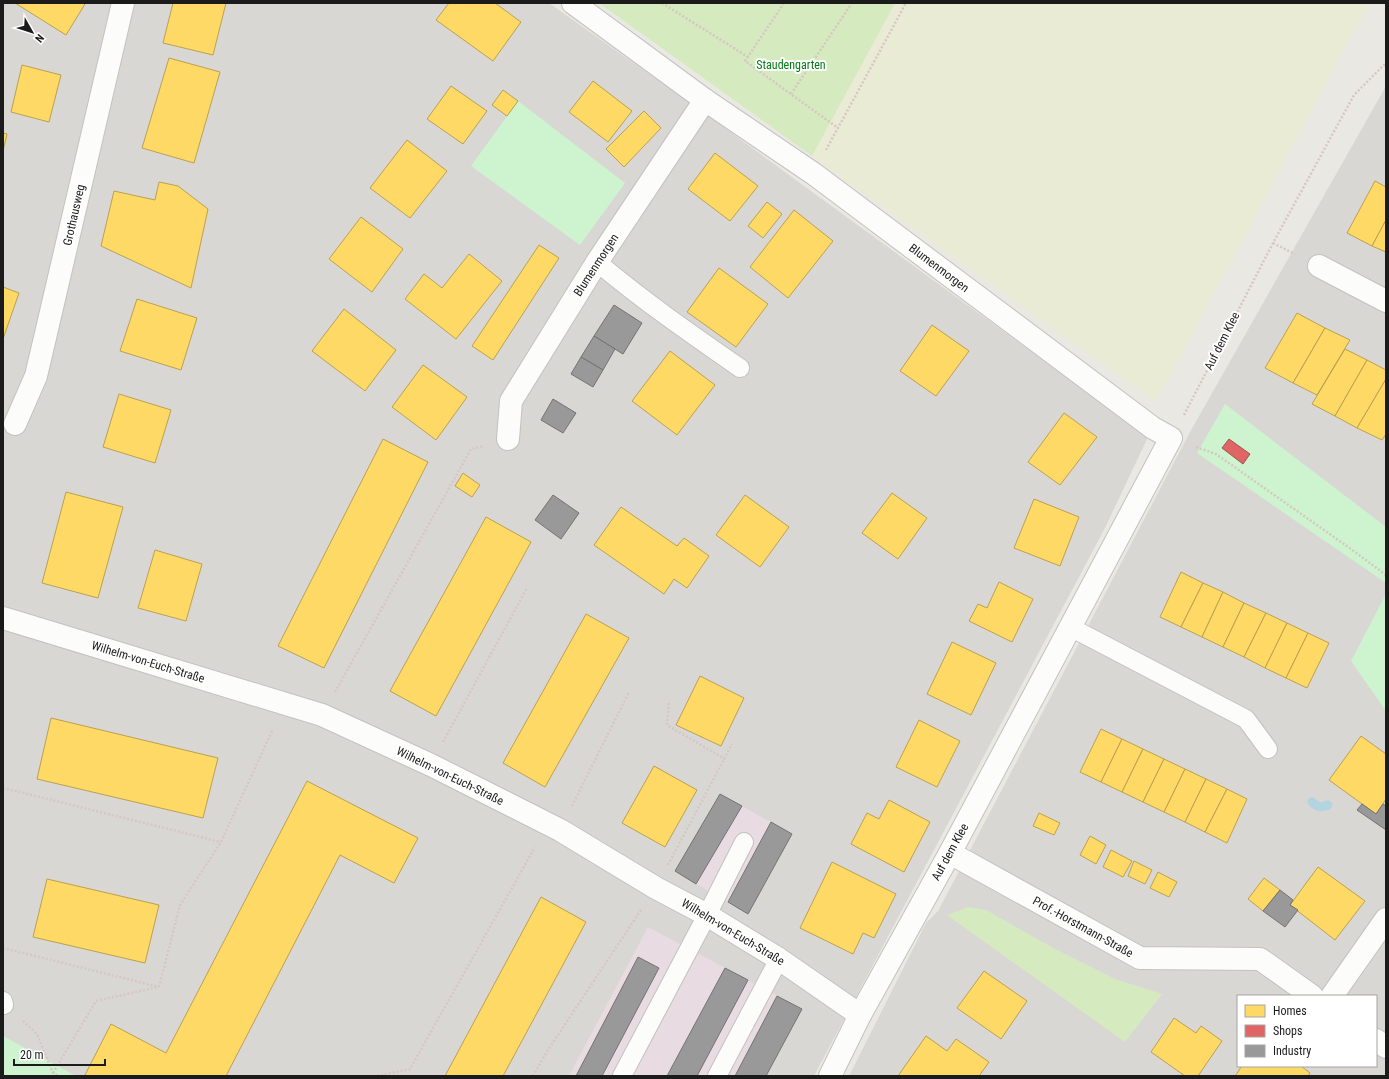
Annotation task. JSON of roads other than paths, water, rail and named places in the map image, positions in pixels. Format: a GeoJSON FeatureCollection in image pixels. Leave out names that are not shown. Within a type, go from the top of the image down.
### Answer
{"type":"FeatureCollection","features":[{"type":"Feature","properties":{"kind":"street","name":"Grothausweg"},"geometry":{"type":"LineString","coordinates":[[15,424],[36,376],[123,3]]}},
{"type":"Feature","properties":{"kind":"street","name":"Blumenmorgen"},"geometry":{"type":"LineString","coordinates":[[573,3],[705,100],[814,174],[1162,433]]}},
{"type":"Feature","properties":{"kind":"street","name":"Blumenmorgen"},"geometry":{"type":"LineString","coordinates":[[508,439],[511,401],[597,262],[705,100]]}},
{"type":"Feature","properties":{"kind":"street"},"geometry":{"type":"LineString","coordinates":[[1319,266],[1386,301]]}},
{"type":"Feature","properties":{"kind":"street","name":"Auf dem Klee"},"geometry":{"type":"LineString","coordinates":[[830,1076],[860,1016],[950,853],[1070,628],[1162,433]]}},
{"type":"Feature","properties":{"kind":"street","name":"Wilhelm-von-Euch-Straße"},"geometry":{"type":"LineString","coordinates":[[3,618],[322,715],[431,765],[554,827],[656,888],[707,915],[779,959],[860,1016]]}},
{"type":"Feature","properties":{"kind":"street","name":"Prof.-Horstmann-Straße"},"geometry":{"type":"LineString","coordinates":[[950,853],[1140,958],[1260,959],[1311,995]]}},
{"type":"Feature","properties":{"kind":"street"},"geometry":{"type":"LineString","coordinates":[[1333,995],[1386,920]]}},
{"type":"Feature","properties":{"kind":"street"},"geometry":{"type":"LineString","coordinates":[[1377,1041],[1386,1047]]}},
{"type":"Feature","properties":{"kind":"lane"},"geometry":{"type":"LineString","coordinates":[[597,262],[655,308],[740,368]]}},
{"type":"Feature","properties":{"kind":"lane"},"geometry":{"type":"LineString","coordinates":[[1070,628],[1246,719],[1268,749]]}},
{"type":"Feature","properties":{"kind":"lane"},"geometry":{"type":"LineString","coordinates":[[622,1076],[744,842]]}},
{"type":"Feature","properties":{"kind":"lane"},"geometry":{"type":"LineString","coordinates":[[717,1076],[779,959]]}},
{"type":"Feature","properties":{"kind":"waterway"},"geometry":{"type":"LineString","coordinates":[[1312,802],[1319,806],[1328,805]]}},
{"type":"Feature","properties":{"kind":"park label","name":"Staudengarten"},"geometry":{"type":"Point","coordinates":[791,65]}}]}
